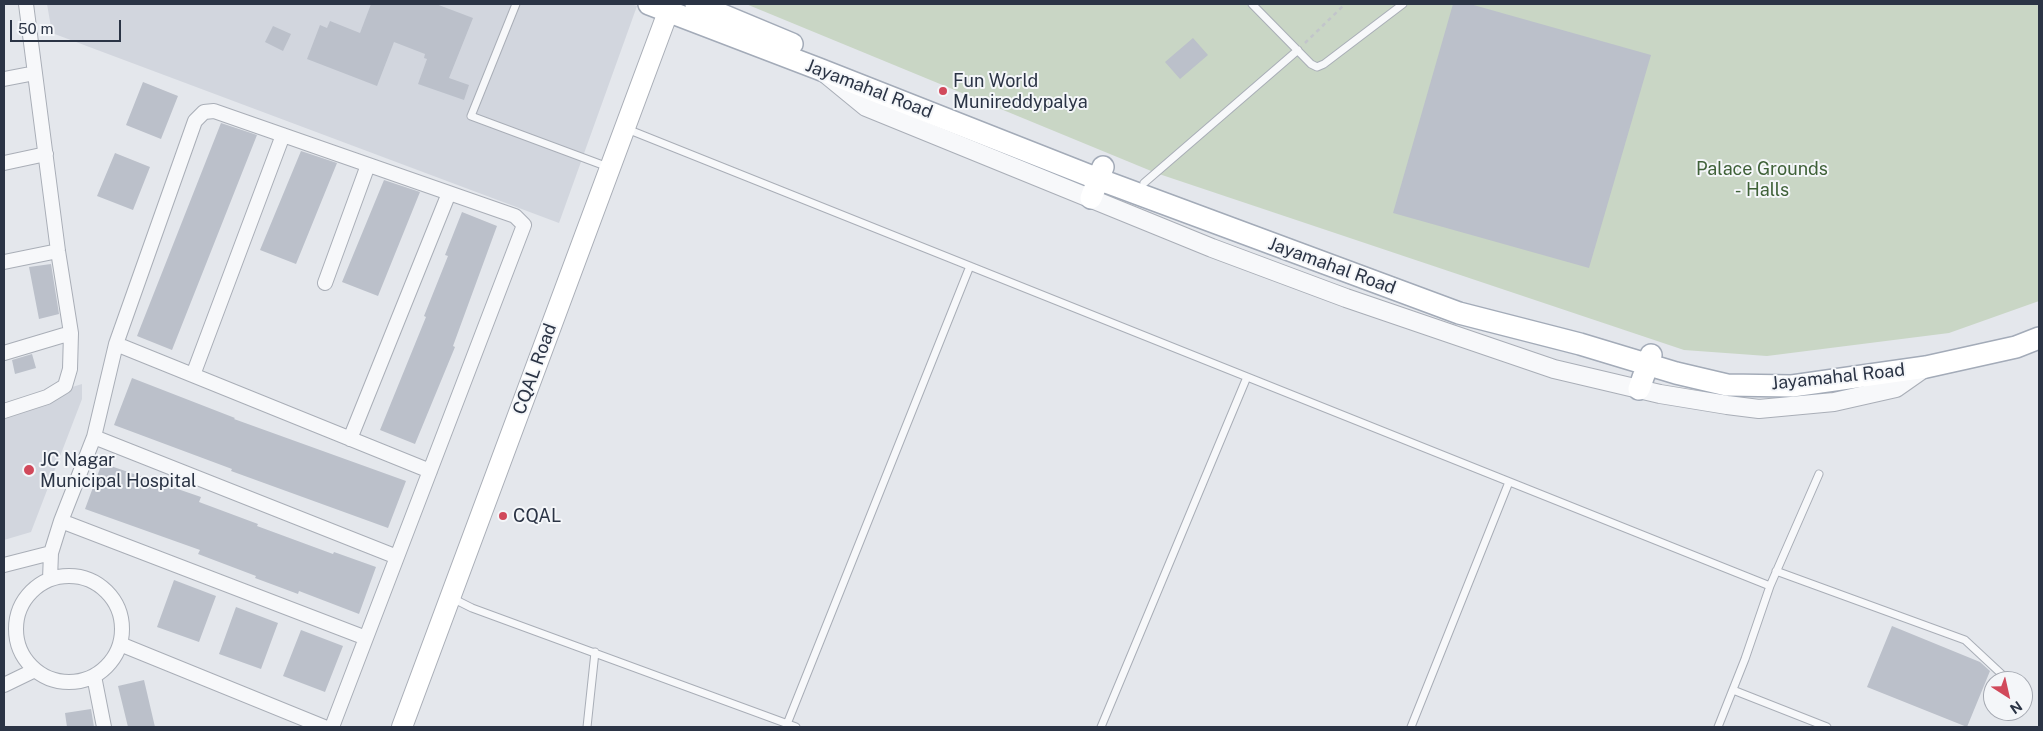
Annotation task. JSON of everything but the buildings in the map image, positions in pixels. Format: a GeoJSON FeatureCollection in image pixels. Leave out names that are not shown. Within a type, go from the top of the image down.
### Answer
{"type":"FeatureCollection","features":[{"type":"Feature","properties":{"kind":"main road","name":"Jayamahal Road"},"geometry":{"type":"LineString","coordinates":[[696,4],[817,54],[1098,181]]}},
{"type":"Feature","properties":{"kind":"main road","name":"CQAL Road"},"geometry":{"type":"LineString","coordinates":[[402,727],[610,168],[663,6]]}},
{"type":"Feature","properties":{"kind":"main road","name":"Jayamahal Road"},"geometry":{"type":"LineString","coordinates":[[663,6],[1098,181],[1152,190],[1468,303],[1649,360],[1741,376],[1894,374],[1926,367],[1988,348],[2039,327]]}},
{"type":"Feature","properties":{"kind":"main road","name":"Jayamahal Road"},"geometry":{"type":"LineString","coordinates":[[1894,374],[1988,348],[2016,347],[2039,338]]}},
{"type":"Feature","properties":{"kind":"main road"},"geometry":{"type":"LineString","coordinates":[[1639,389],[1649,360]]}},
{"type":"Feature","properties":{"kind":"street"},"geometry":{"type":"LineString","coordinates":[[4,411],[47,397],[65,386],[70,370],[70,333],[26,4]]}},
{"type":"Feature","properties":{"kind":"street"},"geometry":{"type":"LineString","coordinates":[[4,78],[35,73]]}},
{"type":"Feature","properties":{"kind":"street"},"geometry":{"type":"LineString","coordinates":[[50,579],[51,554],[61,521],[94,438],[116,344],[195,121],[204,112],[214,110],[515,216],[524,225],[332,727]]}},
{"type":"Feature","properties":{"kind":"street"},"geometry":{"type":"LineString","coordinates":[[193,375],[283,135]]}},
{"type":"Feature","properties":{"kind":"street"},"geometry":{"type":"LineString","coordinates":[[4,163],[46,154]]}},
{"type":"Feature","properties":{"kind":"street"},"geometry":{"type":"LineString","coordinates":[[325,282],[368,165]]}},
{"type":"Feature","properties":{"kind":"street"},"geometry":{"type":"LineString","coordinates":[[1098,181],[1212,248],[1302,282],[1554,369],[1639,389],[1760,409],[1834,402],[1894,374]]}},
{"type":"Feature","properties":{"kind":"street"},"geometry":{"type":"LineString","coordinates":[[350,439],[449,193]]}},
{"type":"Feature","properties":{"kind":"street"},"geometry":{"type":"LineString","coordinates":[[4,262],[58,251]]}},
{"type":"Feature","properties":{"kind":"street"},"geometry":{"type":"LineString","coordinates":[[4,353],[70,333]]}},
{"type":"Feature","properties":{"kind":"street"},"geometry":{"type":"LineString","coordinates":[[116,344],[430,471]]}},
{"type":"Feature","properties":{"kind":"street"},"geometry":{"type":"LineString","coordinates":[[94,438],[397,557]]}},
{"type":"Feature","properties":{"kind":"street"},"geometry":{"type":"LineString","coordinates":[[61,521],[366,638]]}},
{"type":"Feature","properties":{"kind":"street"},"geometry":{"type":"LineString","coordinates":[[4,565],[51,554]]}},
{"type":"Feature","properties":{"kind":"street"},"geometry":{"type":"LineString","coordinates":[[69,576],[87,579],[103,588],[115,601],[122,619],[120,644],[117,653],[107,666],[94,676],[79,682],[63,682],[48,678],[35,670],[23,656],[16,639],[16,620],[23,603],[34,589],[50,579],[69,576]]}},
{"type":"Feature","properties":{"kind":"street"},"geometry":{"type":"LineString","coordinates":[[120,644],[324,727]]}},
{"type":"Feature","properties":{"kind":"street"},"geometry":{"type":"LineString","coordinates":[[4,685],[35,670]]}},
{"type":"Feature","properties":{"kind":"street"},"geometry":{"type":"LineString","coordinates":[[94,676],[104,727]]}},
{"type":"Feature","properties":{"kind":"lane"},"geometry":{"type":"LineString","coordinates":[[516,4],[471,116],[610,168]]}},
{"type":"Feature","properties":{"kind":"lane"},"geometry":{"type":"LineString","coordinates":[[1252,4],[1311,64],[1317,67],[1324,64],[1403,4]]}},
{"type":"Feature","properties":{"kind":"lane"},"geometry":{"type":"LineString","coordinates":[[1152,190],[1298,50]]}},
{"type":"Feature","properties":{"kind":"lane"},"geometry":{"type":"LineString","coordinates":[[624,128],[1770,586]]}},
{"type":"Feature","properties":{"kind":"lane"},"geometry":{"type":"LineString","coordinates":[[787,724],[970,266]]}},
{"type":"Feature","properties":{"kind":"lane"},"geometry":{"type":"LineString","coordinates":[[1101,727],[1247,377]]}},
{"type":"Feature","properties":{"kind":"lane"},"geometry":{"type":"LineString","coordinates":[[1718,727],[1770,586],[1819,474]]}},
{"type":"Feature","properties":{"kind":"lane"},"geometry":{"type":"LineString","coordinates":[[1411,727],[1509,482]]}},
{"type":"Feature","properties":{"kind":"lane"},"geometry":{"type":"LineString","coordinates":[[1776,571],[1965,640],[1998,671]]}},
{"type":"Feature","properties":{"kind":"lane"},"geometry":{"type":"LineString","coordinates":[[449,597],[472,608],[796,727]]}},
{"type":"Feature","properties":{"kind":"lane"},"geometry":{"type":"LineString","coordinates":[[588,727],[595,652]]}},
{"type":"Feature","properties":{"kind":"lane"},"geometry":{"type":"LineString","coordinates":[[1733,690],[1827,727]]}},
{"type":"Feature","properties":{"kind":"path"},"geometry":{"type":"LineString","coordinates":[[1298,50],[1345,4]]}},
{"type":"Feature","properties":{"kind":"shaded area"},"geometry":{"type":"Polygon","coordinates":[[[47,4],[630,4],[637,6],[559,223],[52,33],[47,4]]]}},
{"type":"Feature","properties":{"kind":"shaded area","name":"JC Nagar Municipal Hospital"},"geometry":{"type":"Polygon","coordinates":[[[82,384],[82,399],[31,532],[4,540],[4,408],[82,384]]]}},
{"type":"Feature","properties":{"kind":"green space","name":"Palace Grounds - Halls"},"geometry":{"type":"Polygon","coordinates":[[[746,4],[2039,4],[2039,301],[1949,333],[1767,356],[1684,350],[1156,173],[746,4]]]}},
{"type":"Feature","properties":{"kind":"place","name":"Fun World Munireddypalya"},"geometry":{"type":"Point","coordinates":[943,91]}},
{"type":"Feature","properties":{"kind":"place","name":"JC Nagar Municipal Hospital"},"geometry":{"type":"Point","coordinates":[29,470]}},
{"type":"Feature","properties":{"kind":"place","name":"CQAL"},"geometry":{"type":"Point","coordinates":[503,516]}}]}
